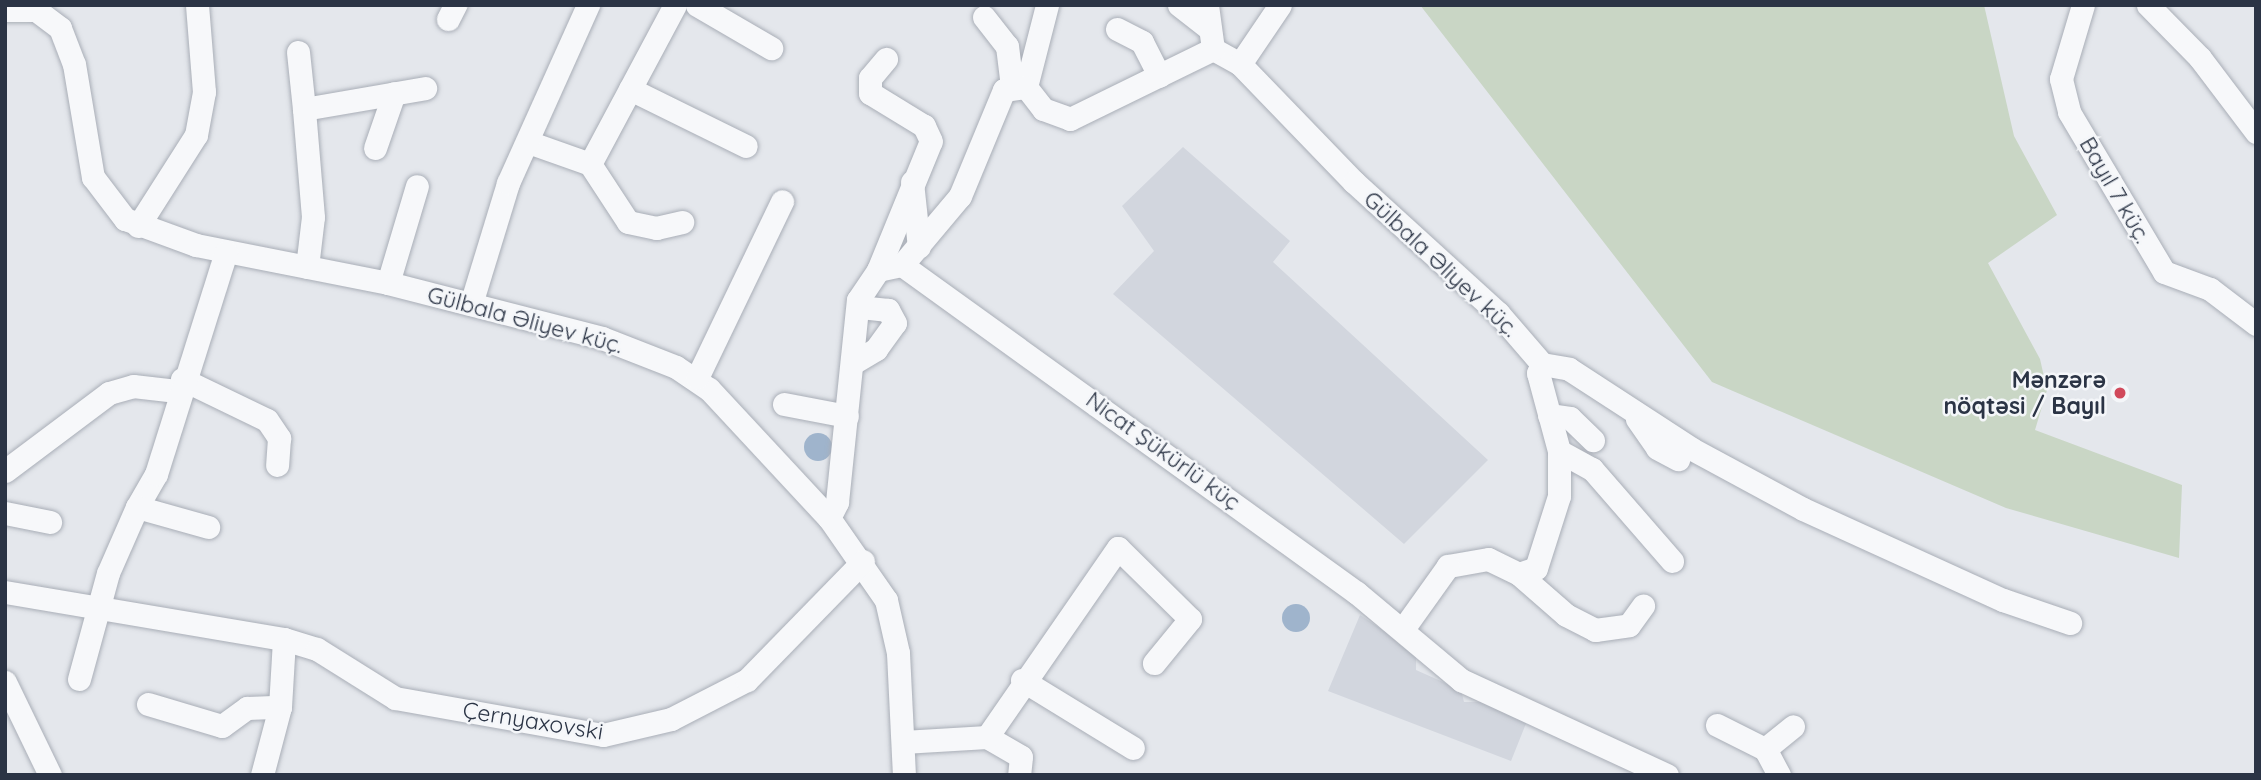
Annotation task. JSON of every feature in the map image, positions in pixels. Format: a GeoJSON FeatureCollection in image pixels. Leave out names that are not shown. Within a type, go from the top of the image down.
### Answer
{"type":"FeatureCollection","features":[{"type":"Feature","properties":{"kind":"street"},"geometry":{"type":"LineString","coordinates":[[138,226],[197,135],[204,92],[197,5]]}},
{"type":"Feature","properties":{"kind":"street"},"geometry":{"type":"LineString","coordinates":[[471,304],[508,183],[588,5]]}},
{"type":"Feature","properties":{"kind":"street"},"geometry":{"type":"LineString","coordinates":[[590,164],[675,5]]}},
{"type":"Feature","properties":{"kind":"street"},"geometry":{"type":"LineString","coordinates":[[697,5],[772,48]]}},
{"type":"Feature","properties":{"kind":"street"},"geometry":{"type":"LineString","coordinates":[[878,270],[902,265],[960,196],[999,98],[1019,86],[1047,5]]}},
{"type":"Feature","properties":{"kind":"street","name":"Gülbala Əliyev küç."},"geometry":{"type":"LineString","coordinates":[[1180,5],[1354,182],[1498,313],[1542,365]]}},
{"type":"Feature","properties":{"kind":"street"},"geometry":{"type":"LineString","coordinates":[[984,17],[1006,46],[1019,86],[1043,109],[1070,119],[1159,76],[1212,39],[1208,5]]}},
{"type":"Feature","properties":{"kind":"street"},"geometry":{"type":"LineString","coordinates":[[1240,64],[1280,5]]}},
{"type":"Feature","properties":{"kind":"street","name":"Bayıl 7 küç."},"geometry":{"type":"LineString","coordinates":[[2083,5],[2061,79],[2069,111],[2164,272],[2210,289],[2256,324]]}},
{"type":"Feature","properties":{"kind":"street"},"geometry":{"type":"LineString","coordinates":[[2148,5],[2200,58],[2256,132]]}},
{"type":"Feature","properties":{"kind":"street","name":"Gülbala Əliyev küç."},"geometry":{"type":"LineString","coordinates":[[5,10],[37,8],[60,28],[69,48],[93,177],[110,205],[138,226],[226,252],[388,284],[602,338],[697,378],[829,518],[863,561],[894,628],[904,775]]}},
{"type":"Feature","properties":{"kind":"street"},"geometry":{"type":"LineString","coordinates":[[1117,29],[1142,42],[1159,76]]}},
{"type":"Feature","properties":{"kind":"street"},"geometry":{"type":"LineString","coordinates":[[298,51],[313,217],[307,267]]}},
{"type":"Feature","properties":{"kind":"street"},"geometry":{"type":"LineString","coordinates":[[829,518],[837,502],[858,307],[878,270],[912,176],[931,141],[925,125],[870,93],[870,78],[886,59]]}},
{"type":"Feature","properties":{"kind":"street"},"geometry":{"type":"LineString","coordinates":[[304,109],[425,88]]}},
{"type":"Feature","properties":{"kind":"street"},"geometry":{"type":"LineString","coordinates":[[630,89],[746,145]]}},
{"type":"Feature","properties":{"kind":"street"},"geometry":{"type":"LineString","coordinates":[[375,148],[394,93]]}},
{"type":"Feature","properties":{"kind":"street"},"geometry":{"type":"LineString","coordinates":[[528,142],[590,164],[628,222],[656,228],[682,222]]}},
{"type":"Feature","properties":{"kind":"street"},"geometry":{"type":"LineString","coordinates":[[912,176],[919,247]]}},
{"type":"Feature","properties":{"kind":"street"},"geometry":{"type":"LineString","coordinates":[[388,284],[417,186]]}},
{"type":"Feature","properties":{"kind":"street"},"geometry":{"type":"LineString","coordinates":[[697,378],[782,201]]}},
{"type":"Feature","properties":{"kind":"street"},"geometry":{"type":"LineString","coordinates":[[79,679],[99,607],[137,507],[156,474],[179,385],[226,252]]}},
{"type":"Feature","properties":{"kind":"street","name":"Nicat Şükürlü küç"},"geometry":{"type":"LineString","coordinates":[[902,265],[1403,629],[1484,693],[1667,775]]}},
{"type":"Feature","properties":{"kind":"street"},"geometry":{"type":"LineString","coordinates":[[853,363],[876,349],[895,323],[888,310],[858,307]]}},
{"type":"Feature","properties":{"kind":"street"},"geometry":{"type":"LineString","coordinates":[[1519,574],[1536,568],[1559,496],[1559,452],[1538,373],[1542,365],[1569,369],[1633,413],[1905,558],[2070,623]]}},
{"type":"Feature","properties":{"kind":"street"},"geometry":{"type":"LineString","coordinates":[[5,471],[109,393],[133,386],[179,385],[267,420],[279,438],[277,465]]}},
{"type":"Feature","properties":{"kind":"street"},"geometry":{"type":"LineString","coordinates":[[783,404],[847,416]]}},
{"type":"Feature","properties":{"kind":"street"},"geometry":{"type":"LineString","coordinates":[[1633,413],[1657,448],[1678,459]]}},
{"type":"Feature","properties":{"kind":"street"},"geometry":{"type":"LineString","coordinates":[[1549,415],[1570,418],[1593,440]]}},
{"type":"Feature","properties":{"kind":"street"},"geometry":{"type":"LineString","coordinates":[[1559,452],[1592,469],[1672,561]]}},
{"type":"Feature","properties":{"kind":"street"},"geometry":{"type":"LineString","coordinates":[[137,507],[208,527]]}},
{"type":"Feature","properties":{"kind":"street"},"geometry":{"type":"LineString","coordinates":[[5,513],[50,522]]}},
{"type":"Feature","properties":{"kind":"street"},"geometry":{"type":"LineString","coordinates":[[987,737],[1022,680],[1118,548],[1190,619],[1154,663]]}},
{"type":"Feature","properties":{"kind":"street"},"geometry":{"type":"LineString","coordinates":[[1403,629],[1448,566],[1488,559],[1519,574],[1566,615],[1595,630],[1629,625],[1643,606]]}},
{"type":"Feature","properties":{"kind":"street","name":"Çernyaxovski"},"geometry":{"type":"LineString","coordinates":[[5,592],[284,639],[317,649],[395,698],[603,735],[626,733],[747,680],[863,561]]}},
{"type":"Feature","properties":{"kind":"street"},"geometry":{"type":"LineString","coordinates":[[262,775],[280,707],[284,639]]}},
{"type":"Feature","properties":{"kind":"street"},"geometry":{"type":"LineString","coordinates":[[1022,680],[1133,748]]}},
{"type":"Feature","properties":{"kind":"street"},"geometry":{"type":"LineString","coordinates":[[5,682],[50,775]]}},
{"type":"Feature","properties":{"kind":"street"},"geometry":{"type":"LineString","coordinates":[[148,704],[222,726],[247,708],[280,707]]}},
{"type":"Feature","properties":{"kind":"street"},"geometry":{"type":"LineString","coordinates":[[1717,725],[1765,749],[1779,775]]}},
{"type":"Feature","properties":{"kind":"street"},"geometry":{"type":"LineString","coordinates":[[1765,749],[1793,726]]}},
{"type":"Feature","properties":{"kind":"street"},"geometry":{"type":"LineString","coordinates":[[903,742],[987,737],[1021,757],[1019,775]]}},
{"type":"Feature","properties":{"kind":"shaded area"},"geometry":{"type":"Polygon","coordinates":[[[1183,147],[1290,241],[1273,262],[1488,460],[1404,544],[1113,294],[1154,251],[1122,206],[1183,147]]]}},
{"type":"Feature","properties":{"kind":"shaded area"},"geometry":{"type":"Polygon","coordinates":[[[1360,615],[1416,652],[1416,670],[1461,690],[1464,702],[1486,702],[1527,721],[1511,761],[1328,691],[1360,615]]]}},
{"type":"Feature","properties":{"kind":"green space"},"geometry":{"type":"Polygon","coordinates":[[[1420,5],[1984,5],[2014,136],[2057,215],[1988,263],[2040,359],[2047,390],[2035,430],[2182,485],[2179,558],[2006,508],[1712,382],[1420,5]]]}},
{"type":"Feature","properties":{"kind":"water"},"geometry":{"type":"Polygon","coordinates":[[[818,433],[828,437],[832,447],[828,457],[818,461],[808,457],[804,447],[808,437],[818,433]]]}},
{"type":"Feature","properties":{"kind":"water"},"geometry":{"type":"Polygon","coordinates":[[[1296,604],[1306,608],[1310,618],[1306,628],[1296,632],[1286,628],[1282,618],[1286,608],[1296,604]]]}},
{"type":"Feature","properties":{"kind":"place","name":"Mənzərə nöqtəsi / Bayıl"},"geometry":{"type":"Point","coordinates":[2120,393]}}]}
